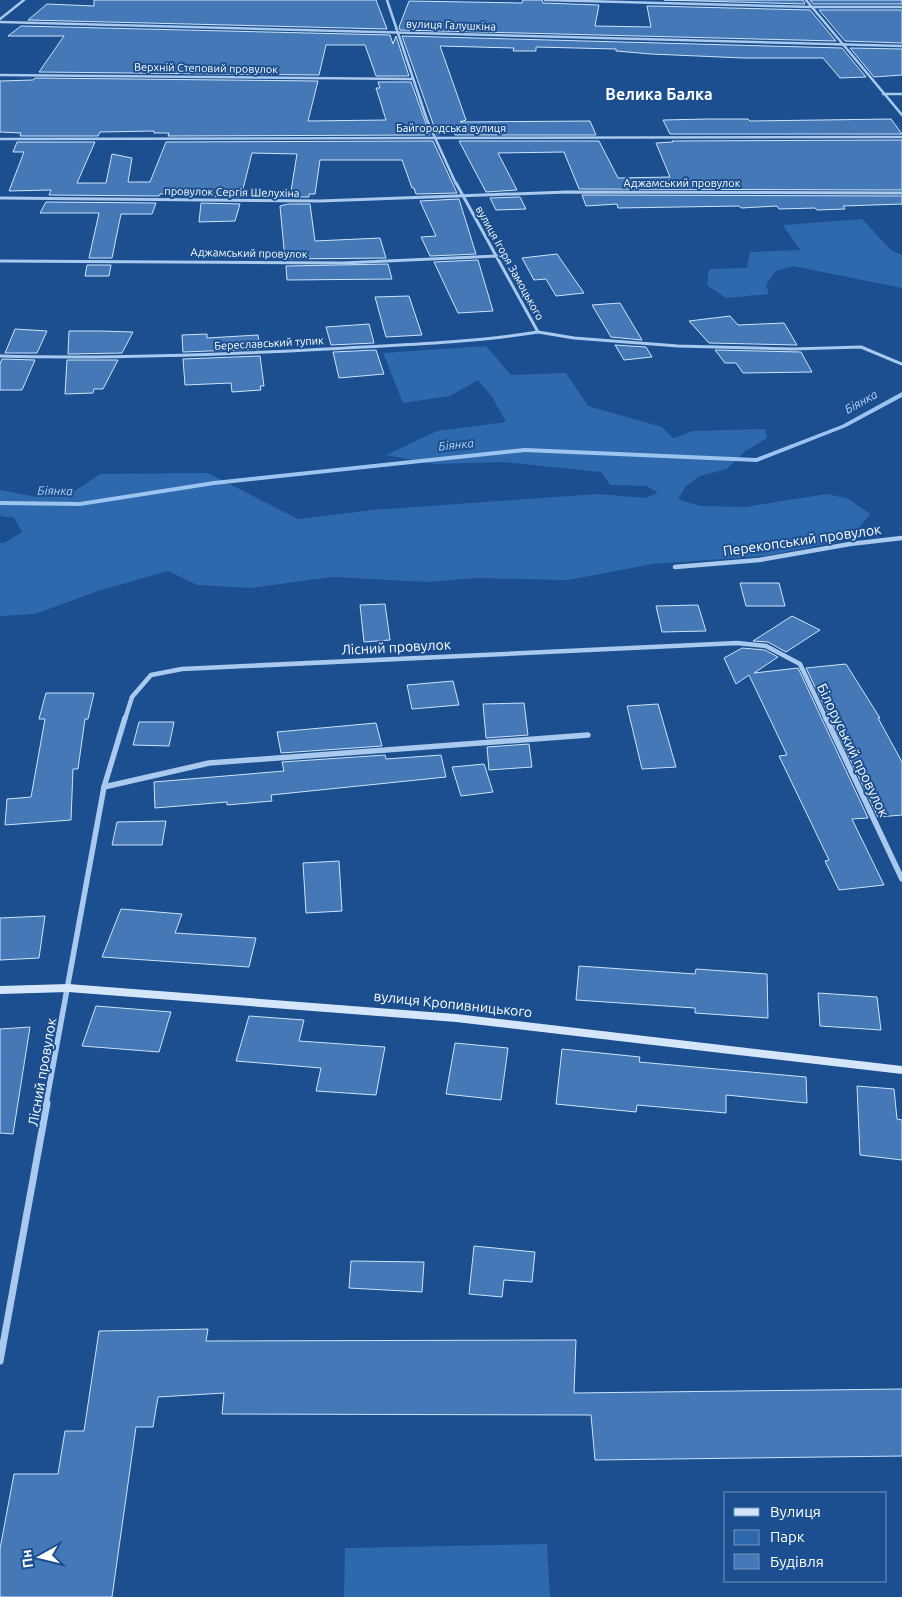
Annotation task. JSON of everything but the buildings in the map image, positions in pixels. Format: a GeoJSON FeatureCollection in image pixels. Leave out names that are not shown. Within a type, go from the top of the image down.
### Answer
{"type":"FeatureCollection","features":[{"type":"Feature","properties":{"kind":"main road","name":"вулиця Кропивницького"},"geometry":{"type":"LineString","coordinates":[[0,990],[68,988],[456,1018],[902,1070]]}},
{"type":"Feature","properties":{"kind":"street"},"geometry":{"type":"LineString","coordinates":[[0,20],[24,0]]}},
{"type":"Feature","properties":{"kind":"street","name":"вулиця Ігоря Замоцького"},"geometry":{"type":"LineString","coordinates":[[387,0],[412,79],[434,137],[463,197],[538,332],[574,338],[678,346],[792,349],[861,347],[902,364]]}},
{"type":"Feature","properties":{"kind":"street"},"geometry":{"type":"LineString","coordinates":[[545,0],[812,7],[902,7]]}},
{"type":"Feature","properties":{"kind":"street"},"geometry":{"type":"LineString","coordinates":[[806,0],[902,115]]}},
{"type":"Feature","properties":{"kind":"street","name":"вулиця Галушкіна"},"geometry":{"type":"LineString","coordinates":[[0,20],[846,46],[902,46]]}},
{"type":"Feature","properties":{"kind":"street","name":"Верхній Степовий провулок"},"geometry":{"type":"LineString","coordinates":[[0,75],[412,79]]}},
{"type":"Feature","properties":{"kind":"street"},"geometry":{"type":"LineString","coordinates":[[883,94],[902,94]]}},
{"type":"Feature","properties":{"kind":"street","name":"Байгородська вулиця"},"geometry":{"type":"LineString","coordinates":[[0,139],[902,137]]}},
{"type":"Feature","properties":{"kind":"street","name":"Аджамський провулок"},"geometry":{"type":"LineString","coordinates":[[463,197],[567,192],[902,193]]}},
{"type":"Feature","properties":{"kind":"street","name":"провулок Сергія Шелухіна"},"geometry":{"type":"LineString","coordinates":[[0,198],[320,202],[463,197]]}},
{"type":"Feature","properties":{"kind":"street","name":"Аджамський провулок"},"geometry":{"type":"LineString","coordinates":[[0,261],[343,263],[412,258],[497,256]]}},
{"type":"Feature","properties":{"kind":"street","name":"Береславський тупик"},"geometry":{"type":"LineString","coordinates":[[0,356],[46,358],[207,355],[471,341],[538,332]]}},
{"type":"Feature","properties":{"kind":"street","name":"Перекопський провулок"},"geometry":{"type":"LineString","coordinates":[[675,566],[759,560],[850,544],[902,538]]}},
{"type":"Feature","properties":{"kind":"street","name":"Лісний провулок"},"geometry":{"type":"LineString","coordinates":[[0,1361],[104,787],[132,697],[151,675],[192,668],[727,644],[766,646]]}},
{"type":"Feature","properties":{"kind":"street","name":"Білоруський провулок"},"geometry":{"type":"LineString","coordinates":[[766,646],[800,664],[902,879]]}},
{"type":"Feature","properties":{"kind":"street"},"geometry":{"type":"LineString","coordinates":[[104,787],[209,764],[588,735]]}},
{"type":"Feature","properties":{"kind":"green space"},"geometry":{"type":"Polygon","coordinates":[[[862,219],[891,250],[902,255],[902,288],[793,266],[776,271],[766,285],[769,294],[726,298],[707,285],[709,269],[747,268],[750,252],[800,250],[783,225],[862,219]]]}},
{"type":"Feature","properties":{"kind":"green space"},"geometry":{"type":"Polygon","coordinates":[[[486,346],[511,375],[566,373],[588,406],[662,427],[673,438],[693,431],[765,429],[767,438],[744,452],[727,469],[700,476],[686,486],[678,499],[700,506],[745,507],[827,494],[849,499],[870,514],[858,529],[836,542],[765,556],[653,564],[568,580],[476,578],[428,582],[332,577],[251,588],[197,585],[168,571],[98,591],[35,614],[0,616],[0,543],[4,543],[22,532],[14,518],[0,516],[0,490],[37,497],[75,491],[100,474],[208,473],[298,519],[372,510],[598,494],[644,498],[658,493],[647,486],[610,485],[601,472],[502,462],[434,464],[386,455],[437,431],[506,422],[492,397],[478,380],[450,396],[403,403],[383,353],[486,346]]]}},
{"type":"Feature","properties":{"kind":"green space"},"geometry":{"type":"Polygon","coordinates":[[[547,1544],[550,1597],[344,1597],[345,1548],[547,1544]]]}},
{"type":"Feature","properties":{"kind":"waterway","name":"Біянка"},"geometry":{"type":"LineString","coordinates":[[0,503],[80,504],[214,483],[525,450],[757,460],[844,426],[902,394]]}},
{"type":"Feature","properties":{"kind":"district","name":"Велика Балка"},"geometry":{"type":"Point","coordinates":[659,94]}}]}
